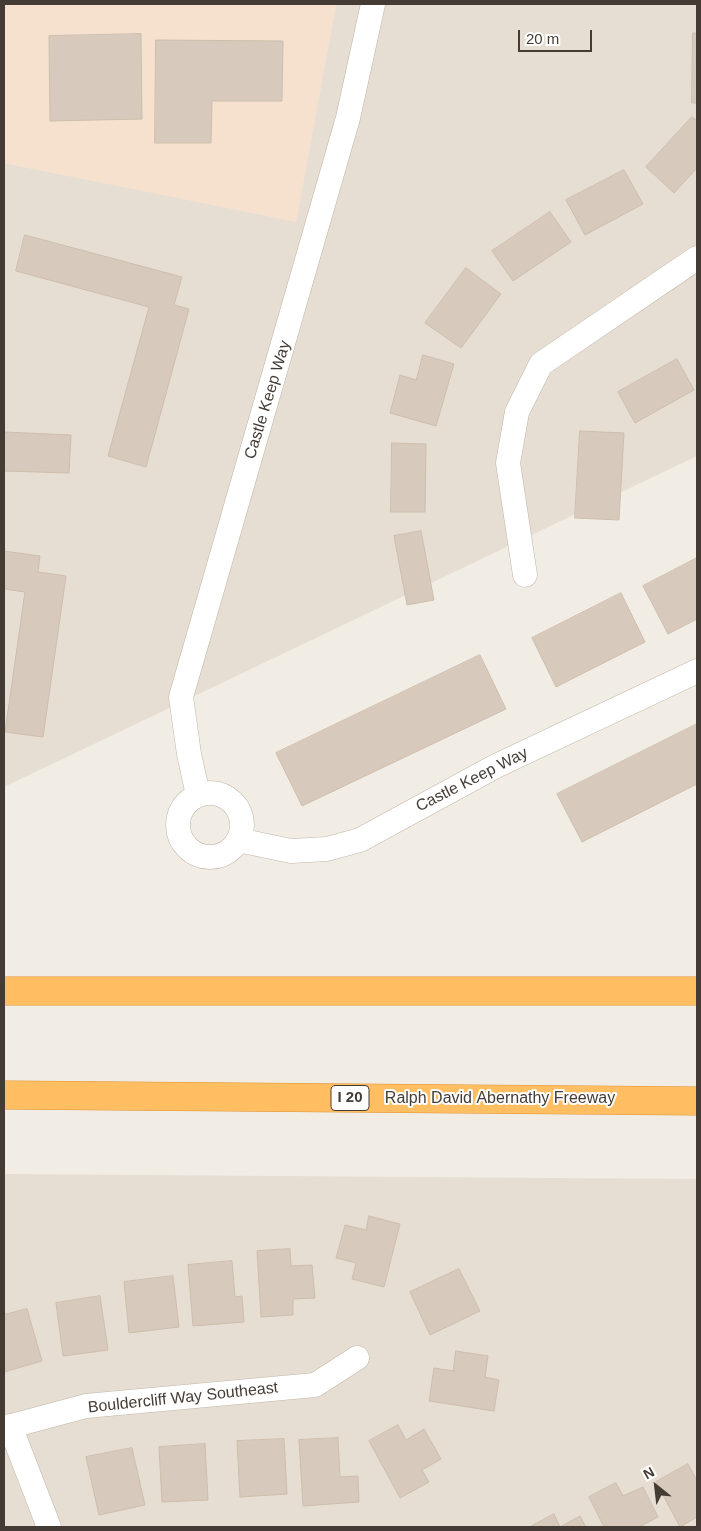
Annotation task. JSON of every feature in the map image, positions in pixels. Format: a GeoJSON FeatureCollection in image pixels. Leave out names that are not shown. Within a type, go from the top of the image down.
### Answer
{"type":"FeatureCollection","features":[{"type":"Feature","properties":{"kind":"highway"},"geometry":{"type":"LineString","coordinates":[[4,991],[697,991]]}},
{"type":"Feature","properties":{"kind":"highway","name":"Ralph David Abernathy Freeway"},"geometry":{"type":"LineString","coordinates":[[4,1095],[697,1101]]}},
{"type":"Feature","properties":{"kind":"street","name":"Castle Keep Way"},"geometry":{"type":"LineString","coordinates":[[198,796],[189,754],[182,697],[346,128],[374,4]]}},
{"type":"Feature","properties":{"kind":"street"},"geometry":{"type":"LineString","coordinates":[[525,575],[508,463],[517,412],[541,364],[697,258]]}},
{"type":"Feature","properties":{"kind":"street","name":"Castle Keep Way"},"geometry":{"type":"LineString","coordinates":[[238,840],[292,850],[327,849],[360,840],[496,766],[697,671]]}},
{"type":"Feature","properties":{"kind":"street"},"geometry":{"type":"LineString","coordinates":[[211,793],[223,796],[232,802],[242,822],[238,840],[232,848],[221,855],[207,857],[190,850],[182,841],[178,830],[178,820],[182,808],[198,796],[211,793]]}},
{"type":"Feature","properties":{"kind":"street","name":"Bouldercliff Way Southeast"},"geometry":{"type":"LineString","coordinates":[[7,1427],[86,1406],[315,1385],[357,1358]]}},
{"type":"Feature","properties":{"kind":"street"},"geometry":{"type":"LineString","coordinates":[[7,1427],[49,1527]]}},
{"type":"Feature","properties":{"kind":"shaded area"},"geometry":{"type":"Polygon","coordinates":[[[4,4],[336,4],[296,222],[4,163],[4,4]]]}},
{"type":"Feature","properties":{"kind":"shaded area"},"geometry":{"type":"Polygon","coordinates":[[[336,4],[697,4],[697,456],[4,787],[4,163],[296,221],[336,4]]]}},
{"type":"Feature","properties":{"kind":"shaded area"},"geometry":{"type":"Polygon","coordinates":[[[4,1174],[697,1179],[697,1527],[4,1527],[4,1174]]]}},
{"type":"Feature","properties":{"kind":"building"},"geometry":{"type":"Polygon","coordinates":[[[693,33],[697,33],[697,103],[692,103],[693,33]]]}},
{"type":"Feature","properties":{"kind":"building"},"geometry":{"type":"Polygon","coordinates":[[[141,34],[142,119],[50,121],[49,36],[141,34]]]}},
{"type":"Feature","properties":{"kind":"building"},"geometry":{"type":"Polygon","coordinates":[[[156,40],[283,41],[282,101],[212,101],[211,143],[155,143],[156,40]]]}},
{"type":"Feature","properties":{"kind":"building"},"geometry":{"type":"Polygon","coordinates":[[[692,117],[697,121],[697,168],[674,193],[646,167],[692,117]]]}},
{"type":"Feature","properties":{"kind":"building"},"geometry":{"type":"Polygon","coordinates":[[[624,170],[643,204],[585,235],[566,200],[624,170]]]}},
{"type":"Feature","properties":{"kind":"building"},"geometry":{"type":"Polygon","coordinates":[[[550,212],[571,242],[513,281],[492,251],[550,212]]]}},
{"type":"Feature","properties":{"kind":"building"},"geometry":{"type":"Polygon","coordinates":[[[25,235],[182,277],[174,305],[189,309],[146,467],[108,456],[149,307],[16,271],[25,235]]]}},
{"type":"Feature","properties":{"kind":"building"},"geometry":{"type":"Polygon","coordinates":[[[466,268],[501,294],[461,348],[425,323],[466,268]]]}},
{"type":"Feature","properties":{"kind":"building"},"geometry":{"type":"Polygon","coordinates":[[[423,355],[454,364],[436,426],[390,413],[400,375],[416,380],[423,355]]]}},
{"type":"Feature","properties":{"kind":"building"},"geometry":{"type":"Polygon","coordinates":[[[677,359],[694,390],[635,423],[618,392],[677,359]]]}},
{"type":"Feature","properties":{"kind":"building"},"geometry":{"type":"Polygon","coordinates":[[[580,431],[624,433],[619,520],[575,518],[580,431]]]}},
{"type":"Feature","properties":{"kind":"building"},"geometry":{"type":"Polygon","coordinates":[[[4,432],[71,435],[69,473],[4,471],[4,432]]]}},
{"type":"Feature","properties":{"kind":"building"},"geometry":{"type":"Polygon","coordinates":[[[392,443],[426,444],[425,512],[391,512],[392,443]]]}},
{"type":"Feature","properties":{"kind":"building"},"geometry":{"type":"Polygon","coordinates":[[[421,531],[434,600],[407,605],[394,536],[421,531]]]}},
{"type":"Feature","properties":{"kind":"building"},"geometry":{"type":"Polygon","coordinates":[[[4,551],[40,556],[38,572],[66,576],[43,737],[5,732],[25,592],[4,589],[4,551]]]}},
{"type":"Feature","properties":{"kind":"building"},"geometry":{"type":"Polygon","coordinates":[[[697,558],[697,619],[668,634],[643,586],[697,558]]]}},
{"type":"Feature","properties":{"kind":"building"},"geometry":{"type":"Polygon","coordinates":[[[621,593],[645,642],[556,687],[532,638],[621,593]]]}},
{"type":"Feature","properties":{"kind":"building"},"geometry":{"type":"Polygon","coordinates":[[[480,655],[506,709],[302,806],[276,753],[480,655]]]}},
{"type":"Feature","properties":{"kind":"building"},"geometry":{"type":"Polygon","coordinates":[[[697,724],[697,784],[582,842],[557,794],[697,724]]]}},
{"type":"Feature","properties":{"kind":"building"},"geometry":{"type":"Polygon","coordinates":[[[369,1216],[400,1224],[384,1287],[352,1279],[356,1263],[336,1258],[345,1225],[366,1230],[369,1216]]]}},
{"type":"Feature","properties":{"kind":"building"},"geometry":{"type":"Polygon","coordinates":[[[290,1249],[291,1266],[312,1265],[315,1298],[293,1299],[293,1315],[261,1317],[257,1251],[290,1249]]]}},
{"type":"Feature","properties":{"kind":"building"},"geometry":{"type":"Polygon","coordinates":[[[232,1261],[235,1297],[242,1296],[244,1322],[193,1326],[188,1265],[232,1261]]]}},
{"type":"Feature","properties":{"kind":"building"},"geometry":{"type":"Polygon","coordinates":[[[459,1269],[480,1311],[430,1335],[410,1292],[459,1269]]]}},
{"type":"Feature","properties":{"kind":"building"},"geometry":{"type":"Polygon","coordinates":[[[173,1276],[179,1327],[129,1333],[124,1282],[173,1276]]]}},
{"type":"Feature","properties":{"kind":"building"},"geometry":{"type":"Polygon","coordinates":[[[100,1296],[108,1350],[63,1356],[56,1303],[100,1296]]]}},
{"type":"Feature","properties":{"kind":"building"},"geometry":{"type":"Polygon","coordinates":[[[27,1309],[42,1361],[4,1372],[4,1315],[27,1309]]]}},
{"type":"Feature","properties":{"kind":"building"},"geometry":{"type":"Polygon","coordinates":[[[456,1351],[488,1356],[485,1377],[499,1380],[494,1411],[429,1401],[434,1368],[453,1371],[456,1351]]]}},
{"type":"Feature","properties":{"kind":"building"},"geometry":{"type":"Polygon","coordinates":[[[398,1425],[406,1440],[424,1429],[441,1459],[422,1470],[429,1482],[400,1498],[369,1441],[398,1425]]]}},
{"type":"Feature","properties":{"kind":"building"},"geometry":{"type":"Polygon","coordinates":[[[338,1438],[340,1477],[358,1476],[359,1502],[303,1506],[299,1440],[338,1438]]]}},
{"type":"Feature","properties":{"kind":"building"},"geometry":{"type":"Polygon","coordinates":[[[284,1439],[287,1494],[240,1497],[237,1441],[284,1439]]]}},
{"type":"Feature","properties":{"kind":"building"},"geometry":{"type":"Polygon","coordinates":[[[205,1444],[208,1500],[162,1502],[159,1447],[205,1444]]]}},
{"type":"Feature","properties":{"kind":"building"},"geometry":{"type":"Polygon","coordinates":[[[132,1448],[145,1505],[99,1515],[86,1457],[132,1448]]]}},
{"type":"Feature","properties":{"kind":"building"},"geometry":{"type":"Polygon","coordinates":[[[688,1464],[697,1481],[697,1517],[680,1527],[656,1482],[688,1464]]]}},
{"type":"Feature","properties":{"kind":"building"},"geometry":{"type":"Polygon","coordinates":[[[616,1483],[623,1496],[643,1487],[658,1517],[639,1527],[604,1527],[589,1497],[616,1483]]]}},
{"type":"Feature","properties":{"kind":"building"},"geometry":{"type":"Polygon","coordinates":[[[554,1514],[560,1527],[530,1527],[554,1514]]]}},
{"type":"Feature","properties":{"kind":"building"},"geometry":{"type":"Polygon","coordinates":[[[580,1516],[586,1527],[560,1527],[580,1516]]]}}]}
